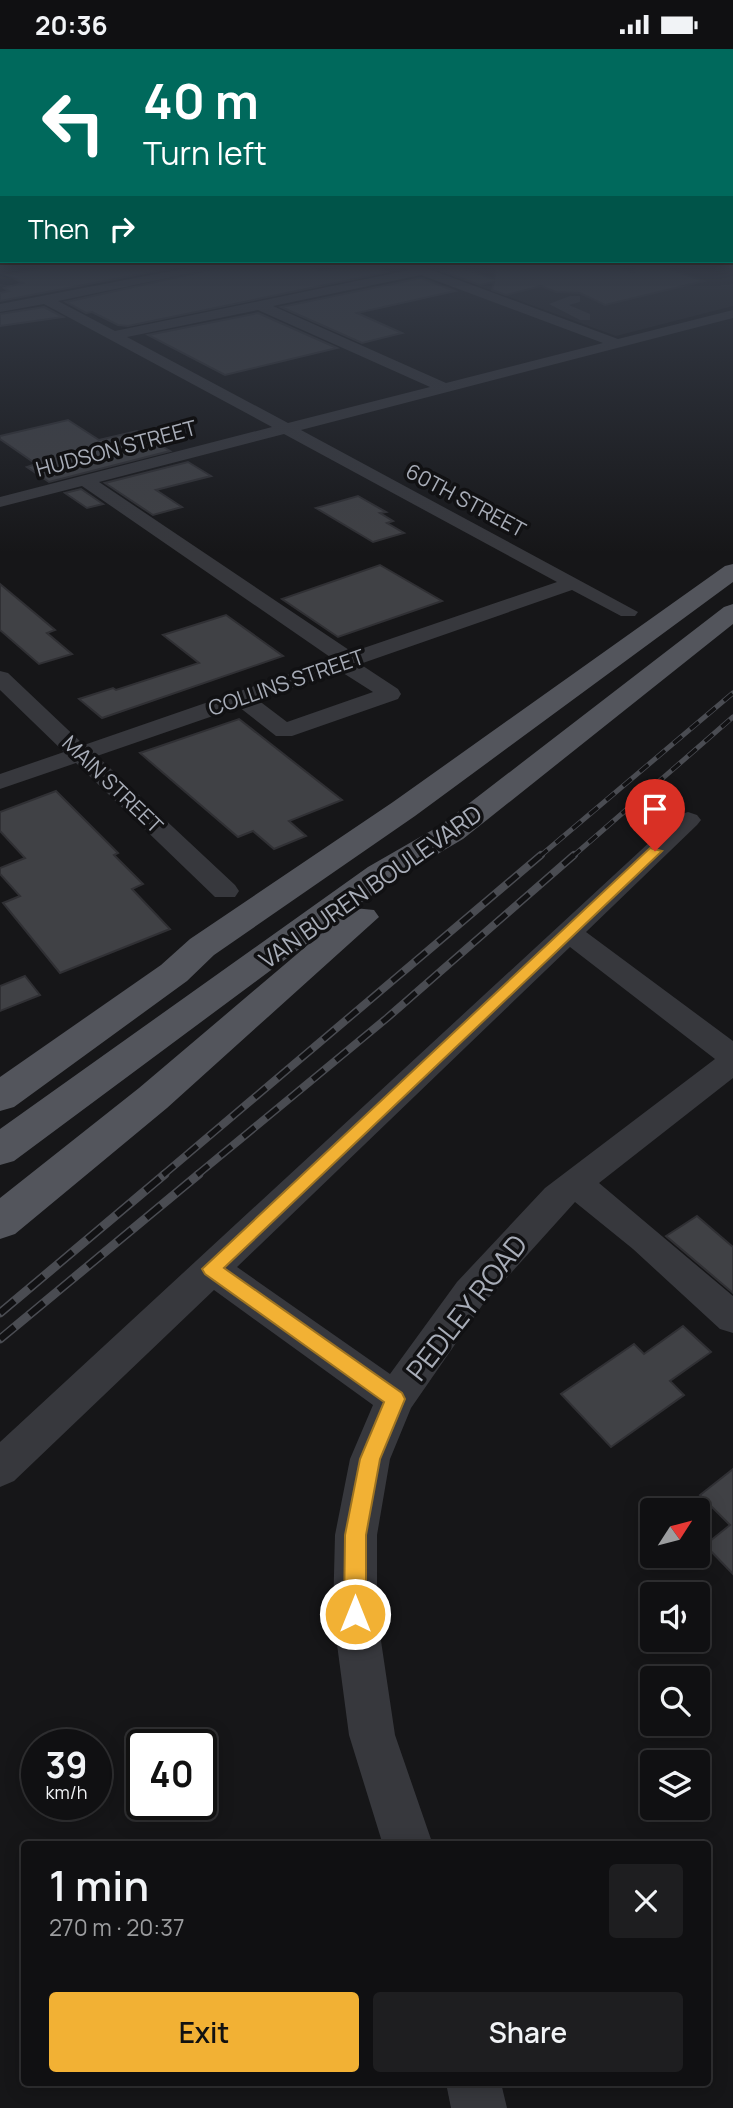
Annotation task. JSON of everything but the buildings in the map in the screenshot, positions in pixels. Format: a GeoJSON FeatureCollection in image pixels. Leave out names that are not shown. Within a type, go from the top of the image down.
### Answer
{"type":"FeatureCollection","features":[{"type":"Feature","properties":{"kind":"main road","name":"VAN BUREN BOULEVARD"},"geometry":{"type":"LineString","coordinates":[[0,1097],[174,973],[202,947],[404,809],[733,571]]}},
{"type":"Feature","properties":{"kind":"main road","name":"VAN BUREN BOULEVARD"},"geometry":{"type":"LineString","coordinates":[[0,1150],[380,874],[452,832],[733,612]]}},
{"type":"Feature","properties":{"kind":"main road"},"geometry":{"type":"LineString","coordinates":[[0,1222],[153,1098],[338,936],[403,885],[452,832]]}},
{"type":"Feature","properties":{"kind":"main road"},"geometry":{"type":"LineString","coordinates":[[0,1075],[158,965],[202,947]]}},
{"type":"Feature","properties":{"kind":"street","name":"60TH STREET"},"geometry":{"type":"LineString","coordinates":[[158,361],[628,612]]}},
{"type":"Feature","properties":{"kind":"street"},"geometry":{"type":"LineString","coordinates":[[386,361],[444,387]]}},
{"type":"Feature","properties":{"kind":"street","name":"HUDSON STREET"},"geometry":{"type":"LineString","coordinates":[[0,502],[549,361]]}},
{"type":"Feature","properties":{"kind":"street"},"geometry":{"type":"LineString","coordinates":[[84,480],[390,694],[285,731],[242,698]]}},
{"type":"Feature","properties":{"kind":"street","name":"COLLINS STREET"},"geometry":{"type":"LineString","coordinates":[[0,782],[572,583]]}},
{"type":"Feature","properties":{"kind":"street","name":"MAIN STREET"},"geometry":{"type":"LineString","coordinates":[[0,678],[225,891]]}},
{"type":"Feature","properties":{"kind":"street"},"geometry":{"type":"LineString","coordinates":[[0,1468],[688,820]]}},
{"type":"Feature","properties":{"kind":"street"},"geometry":{"type":"LineString","coordinates":[[568,932],[733,1057]]}},
{"type":"Feature","properties":{"kind":"street","name":"PEDLEY ROAD"},"geometry":{"type":"LineString","coordinates":[[407,1841],[372,1735],[355,1614],[356,1535],[370,1459],[395,1399],[470,1293],[557,1197],[733,1062]]}},
{"type":"Feature","properties":{"kind":"street"},"geometry":{"type":"LineString","coordinates":[[575,1183],[645,1239],[733,1318]]}},
{"type":"Feature","properties":{"kind":"street"},"geometry":{"type":"LineString","coordinates":[[212,1269],[395,1399]]}},
{"type":"Feature","properties":{"kind":"street"},"geometry":{"type":"LineString","coordinates":[[474,2086],[478,2108]]}},
{"type":"Feature","properties":{"kind":"railway"},"geometry":{"type":"LineString","coordinates":[[539,857],[733,693]]}},
{"type":"Feature","properties":{"kind":"railway"},"geometry":{"type":"LineString","coordinates":[[572,857],[733,717]]}},
{"type":"Feature","properties":{"kind":"railway"},"geometry":{"type":"LineString","coordinates":[[163,1175],[541,855]]}},
{"type":"Feature","properties":{"kind":"railway"},"geometry":{"type":"LineString","coordinates":[[197,1175],[387,1018],[574,855]]}},
{"type":"Feature","properties":{"kind":"railway"},"geometry":{"type":"LineString","coordinates":[[0,1313],[165,1174]]}},
{"type":"Feature","properties":{"kind":"railway"},"geometry":{"type":"LineString","coordinates":[[0,1339],[199,1174]]}},
{"type":"Feature","properties":{"kind":"route"},"geometry":{"type":"LineString","coordinates":[[355,1614],[356,1535],[370,1459],[395,1399],[212,1269],[655,851]]}}]}
